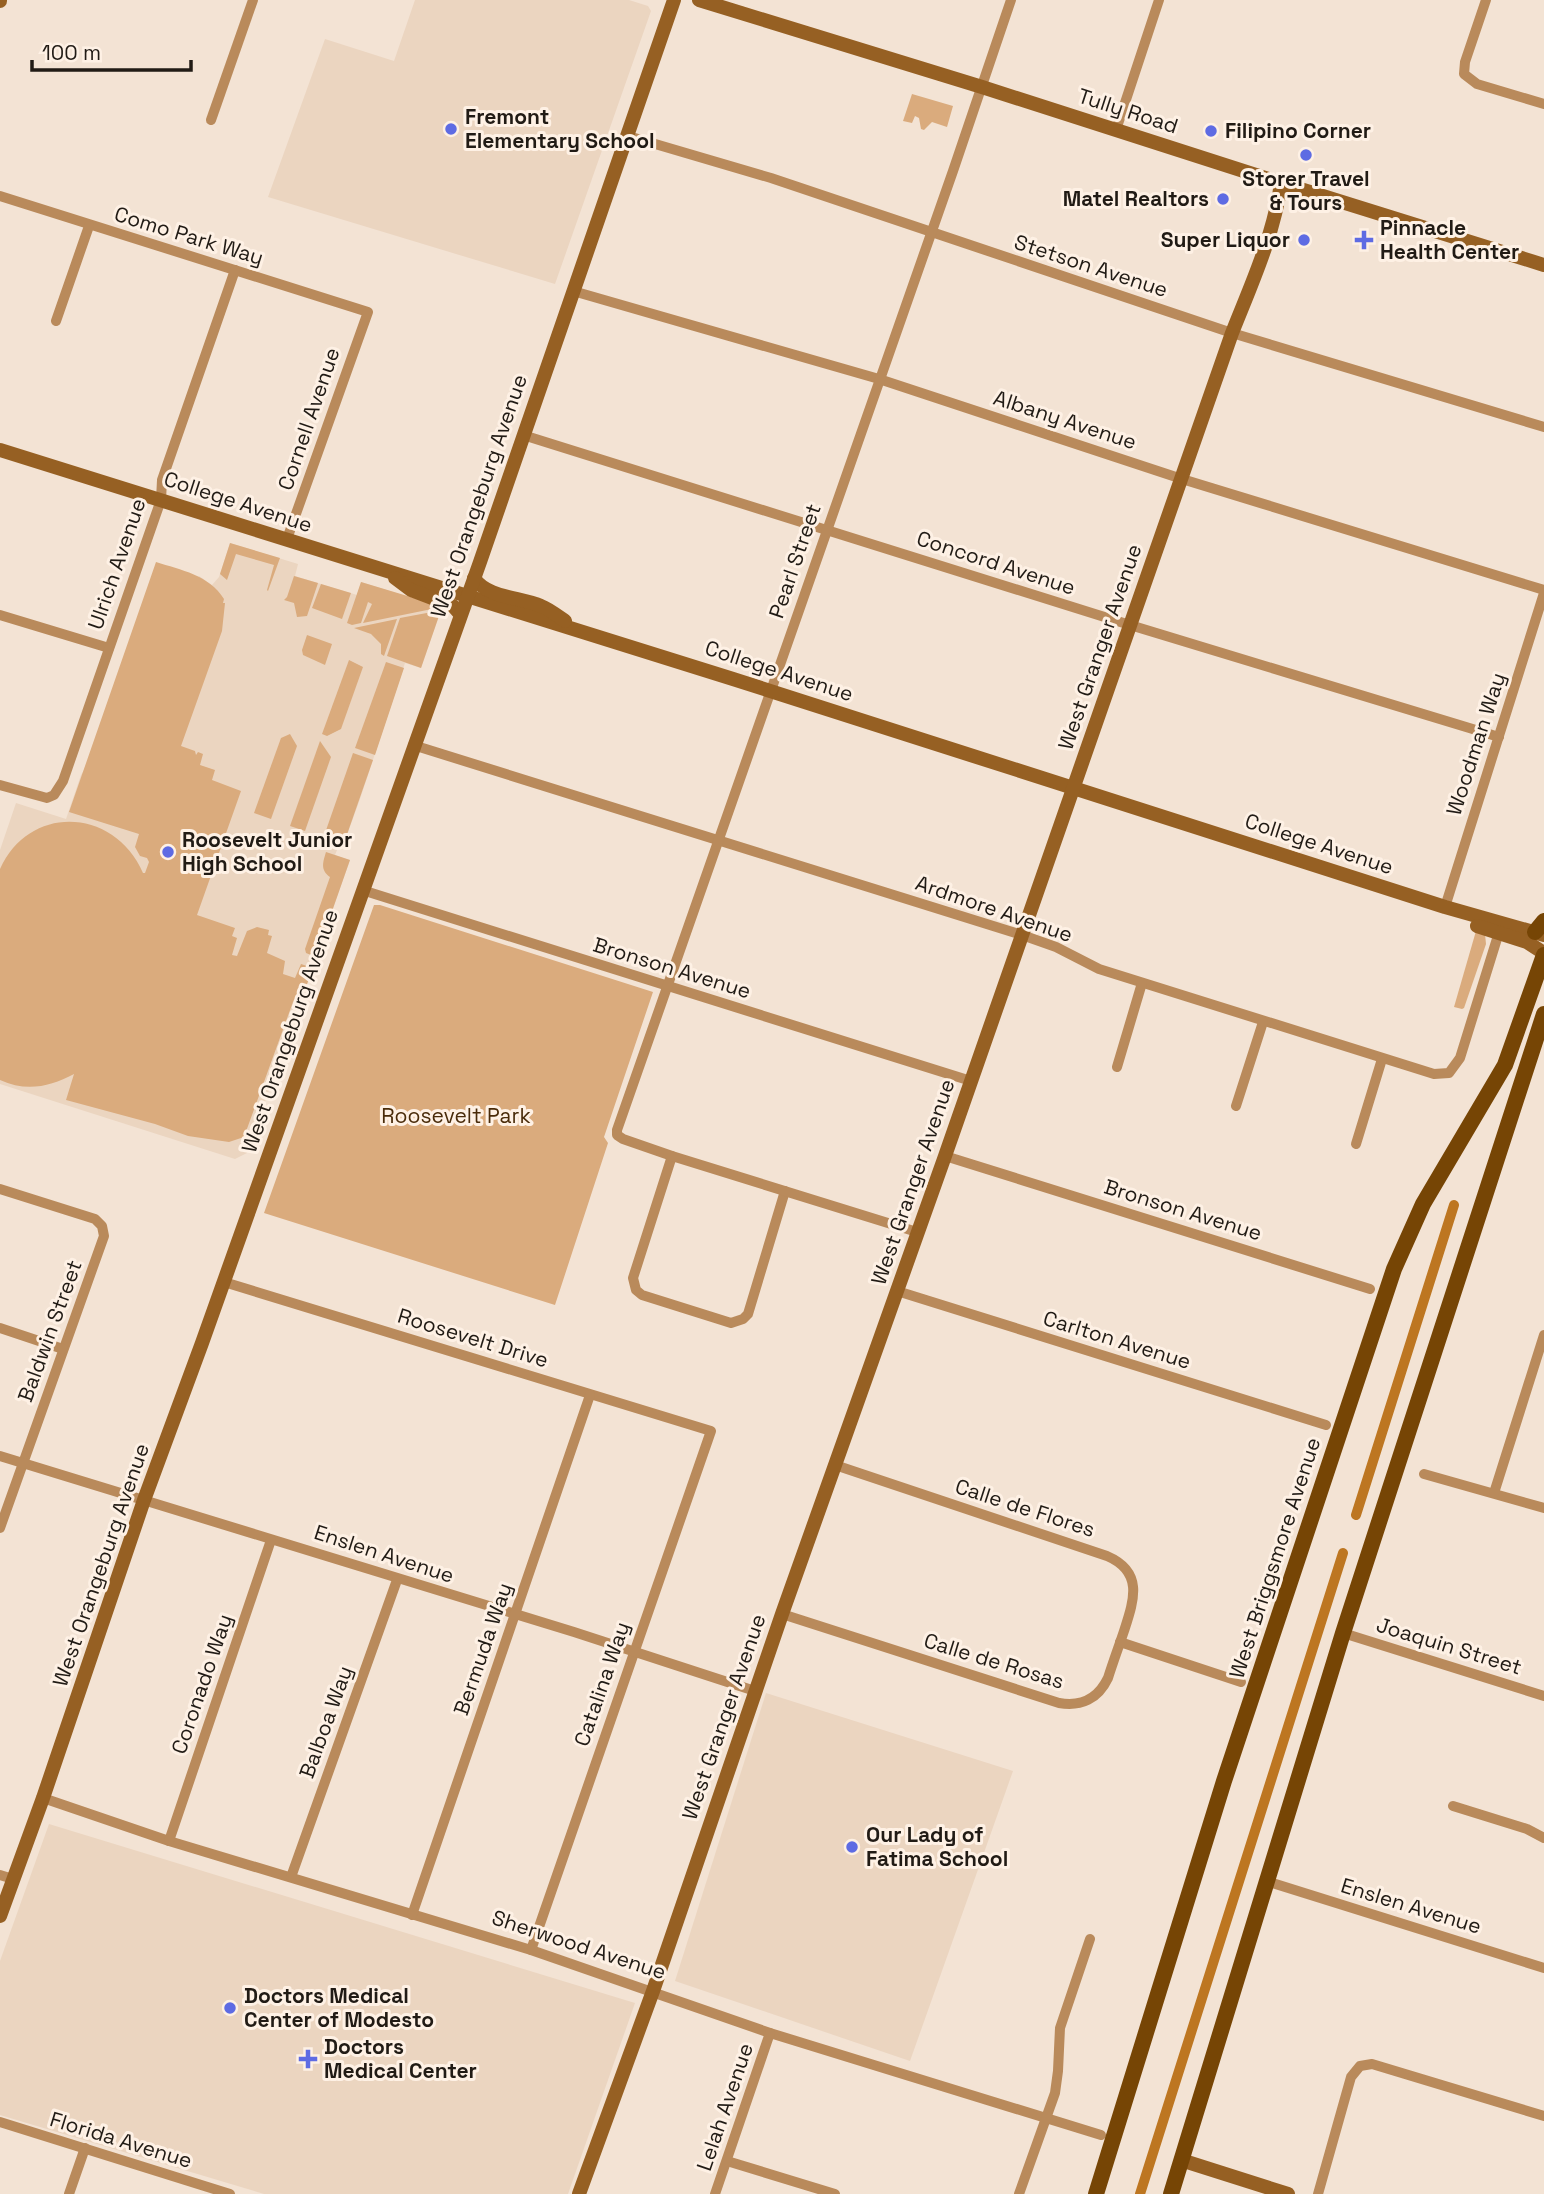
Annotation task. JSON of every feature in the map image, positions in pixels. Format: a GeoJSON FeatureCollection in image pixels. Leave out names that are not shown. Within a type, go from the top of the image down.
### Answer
{"type":"FeatureCollection","features":[{"type":"Feature","properties":{"kind":"main road","name":"West Briggsmore Avenue"},"geometry":{"type":"LineString","coordinates":[[1096,2194],[1228,1768],[1394,1269],[1433,1188],[1487,1100],[1505,1065],[1544,954]]}},
{"type":"Feature","properties":{"kind":"main road"},"geometry":{"type":"LineString","coordinates":[[1171,2194],[1343,1633],[1544,1014]]}},
{"type":"Feature","properties":{"kind":"street"},"geometry":{"type":"LineString","coordinates":[[211,120],[253,0]]}},
{"type":"Feature","properties":{"kind":"street","name":"West Orangeburg Avenue"},"geometry":{"type":"LineString","coordinates":[[0,1916],[7,1877],[43,1798],[144,1500],[474,578],[674,0]]}},
{"type":"Feature","properties":{"kind":"street","name":"Tully Road"},"geometry":{"type":"LineString","coordinates":[[699,0],[1544,264]]}},
{"type":"Feature","properties":{"kind":"street","name":"Pearl Street"},"geometry":{"type":"LineString","coordinates":[[672,1156],[625,1140],[617,1135],[618,1125],[1011,0]]}},
{"type":"Feature","properties":{"kind":"street"},"geometry":{"type":"LineString","coordinates":[[1116,130],[1159,0]]}},
{"type":"Feature","properties":{"kind":"street"},"geometry":{"type":"LineString","coordinates":[[1486,0],[1465,62],[1464,74],[1477,83],[1544,104]]}},
{"type":"Feature","properties":{"kind":"street","name":"Stetson Avenue"},"geometry":{"type":"LineString","coordinates":[[628,136],[771,178],[1232,333],[1544,427]]}},
{"type":"Feature","properties":{"kind":"street","name":"West Granger Avenue"},"geometry":{"type":"LineString","coordinates":[[579,2194],[653,1991],[782,1614],[1278,209],[1281,183]]}},
{"type":"Feature","properties":{"kind":"street","name":"Como Park Way"},"geometry":{"type":"LineString","coordinates":[[0,196],[368,312]]}},
{"type":"Feature","properties":{"kind":"street"},"geometry":{"type":"LineString","coordinates":[[56,321],[89,226]]}},
{"type":"Feature","properties":{"kind":"street","name":"Ulrich Avenue"},"geometry":{"type":"LineString","coordinates":[[0,785],[47,798],[59,790],[161,499],[162,480],[235,270]]}},
{"type":"Feature","properties":{"kind":"street","name":"Albany Avenue"},"geometry":{"type":"LineString","coordinates":[[573,291],[879,379],[1182,480],[1544,592]]}},
{"type":"Feature","properties":{"kind":"street","name":"Cornell Avenue"},"geometry":{"type":"LineString","coordinates":[[287,539],[368,312]]}},
{"type":"Feature","properties":{"kind":"street","name":"Concord Avenue"},"geometry":{"type":"LineString","coordinates":[[523,435],[1499,737]]}},
{"type":"Feature","properties":{"kind":"street","name":"College Avenue"},"geometry":{"type":"LineString","coordinates":[[0,450],[770,690],[1445,907],[1453,918],[1500,928]]}},
{"type":"Feature","properties":{"kind":"street"},"geometry":{"type":"LineString","coordinates":[[387,571],[411,590],[453,606],[460,614]]}},
{"type":"Feature","properties":{"kind":"street"},"geometry":{"type":"LineString","coordinates":[[474,578],[478,584],[489,590],[542,606],[583,631]]}},
{"type":"Feature","properties":{"kind":"street","name":"Woodman Way"},"geometry":{"type":"LineString","coordinates":[[1445,907],[1544,592]]}},
{"type":"Feature","properties":{"kind":"street"},"geometry":{"type":"LineString","coordinates":[[0,615],[109,648]]}},
{"type":"Feature","properties":{"kind":"street","name":"Ardmore Avenue"},"geometry":{"type":"LineString","coordinates":[[413,745],[1022,935],[1056,947],[1099,969],[1382,1059],[1443,1075],[1454,1068],[1460,1058],[1500,928]]}},
{"type":"Feature","properties":{"kind":"street","name":"Bronson Avenue"},"geometry":{"type":"LineString","coordinates":[[362,890],[971,1081]]}},
{"type":"Feature","properties":{"kind":"street"},"geometry":{"type":"LineString","coordinates":[[1500,928],[1541,929]]}},
{"type":"Feature","properties":{"kind":"street"},"geometry":{"type":"LineString","coordinates":[[1500,928],[1544,954]]}},
{"type":"Feature","properties":{"kind":"street"},"geometry":{"type":"LineString","coordinates":[[1117,1068],[1142,983]]}},
{"type":"Feature","properties":{"kind":"street"},"geometry":{"type":"LineString","coordinates":[[1236,1106],[1263,1022]]}},
{"type":"Feature","properties":{"kind":"street"},"geometry":{"type":"LineString","coordinates":[[1356,1143],[1382,1059]]}},
{"type":"Feature","properties":{"kind":"street"},"geometry":{"type":"LineString","coordinates":[[785,1191],[748,1314],[743,1319],[731,1323],[642,1295],[633,1278],[672,1156],[785,1191],[917,1232]]}},
{"type":"Feature","properties":{"kind":"street","name":"Bronson Avenue"},"geometry":{"type":"LineString","coordinates":[[945,1156],[1370,1289]]}},
{"type":"Feature","properties":{"kind":"street","name":"Baldwin Street"},"geometry":{"type":"LineString","coordinates":[[0,1189],[90,1217],[102,1226],[103,1241],[0,1528]]}},
{"type":"Feature","properties":{"kind":"street","name":"Roosevelt Drive"},"geometry":{"type":"LineString","coordinates":[[224,1282],[711,1431]]}},
{"type":"Feature","properties":{"kind":"street","name":"Carlton Avenue"},"geometry":{"type":"LineString","coordinates":[[897,1291],[1326,1425]]}},
{"type":"Feature","properties":{"kind":"street"},"geometry":{"type":"LineString","coordinates":[[0,1328],[63,1349]]}},
{"type":"Feature","properties":{"kind":"street"},"geometry":{"type":"LineString","coordinates":[[1494,1493],[1544,1335]]}},
{"type":"Feature","properties":{"kind":"street","name":"Bermuda Way"},"geometry":{"type":"LineString","coordinates":[[412,1915],[590,1395]]}},
{"type":"Feature","properties":{"kind":"street","name":"Catalina Way"},"geometry":{"type":"LineString","coordinates":[[531,1950],[711,1431]]}},
{"type":"Feature","properties":{"kind":"street","name":"Enslen Avenue"},"geometry":{"type":"LineString","coordinates":[[0,1456],[634,1651],[755,1691]]}},
{"type":"Feature","properties":{"kind":"street","name":"Calle de Flores"},"geometry":{"type":"LineString","coordinates":[[835,1465],[1116,1560],[1128,1572],[1134,1595],[1120,1643]]}},
{"type":"Feature","properties":{"kind":"street"},"geometry":{"type":"LineString","coordinates":[[1424,1474],[1544,1508]]}},
{"type":"Feature","properties":{"kind":"street","name":"Coronado Way"},"geometry":{"type":"LineString","coordinates":[[169,1841],[271,1540]]}},
{"type":"Feature","properties":{"kind":"street","name":"Balboa Way"},"geometry":{"type":"LineString","coordinates":[[291,1877],[397,1580]]}},
{"type":"Feature","properties":{"kind":"street","name":"Calle de Rosas"},"geometry":{"type":"LineString","coordinates":[[782,1614],[1068,1705],[1089,1701],[1102,1689],[1120,1643]]}},
{"type":"Feature","properties":{"kind":"street","name":"Joaquin Street"},"geometry":{"type":"LineString","coordinates":[[1343,1633],[1544,1696]]}},
{"type":"Feature","properties":{"kind":"street"},"geometry":{"type":"LineString","coordinates":[[1120,1643],[1241,1682]]}},
{"type":"Feature","properties":{"kind":"street","name":"Sherwood Avenue"},"geometry":{"type":"LineString","coordinates":[[43,1798],[169,1841],[531,1950],[770,2033],[1101,2135]]}},
{"type":"Feature","properties":{"kind":"street"},"geometry":{"type":"LineString","coordinates":[[1452,1806],[1527,1829],[1544,1838]]}},
{"type":"Feature","properties":{"kind":"street","name":"Enslen Avenue"},"geometry":{"type":"LineString","coordinates":[[1266,1881],[1544,1968]]}},
{"type":"Feature","properties":{"kind":"street"},"geometry":{"type":"LineString","coordinates":[[1019,2194],[1055,2093],[1061,2022],[1090,1939]]}},
{"type":"Feature","properties":{"kind":"street","name":"Lelah Avenue"},"geometry":{"type":"LineString","coordinates":[[715,2194],[770,2033]]}},
{"type":"Feature","properties":{"kind":"street"},"geometry":{"type":"LineString","coordinates":[[1318,2194],[1351,2077],[1360,2066],[1373,2064],[1544,2116]]}},
{"type":"Feature","properties":{"kind":"street","name":"Florida Avenue"},"geometry":{"type":"LineString","coordinates":[[0,2122],[230,2194]]}},
{"type":"Feature","properties":{"kind":"street"},"geometry":{"type":"LineString","coordinates":[[69,2194],[85,2148]]}},
{"type":"Feature","properties":{"kind":"street"},"geometry":{"type":"LineString","coordinates":[[1181,2160],[1288,2194]]}},
{"type":"Feature","properties":{"kind":"street"},"geometry":{"type":"LineString","coordinates":[[727,2161],[835,2194]]}},
{"type":"Feature","properties":{"kind":"shaded area","name":"Fremont Elementary School"},"geometry":{"type":"Polygon","coordinates":[[[415,0],[629,0],[648,6],[651,11],[555,284],[268,197],[325,39],[394,61],[415,0]]]}},
{"type":"Feature","properties":{"kind":"shaded area","name":"Roosevelt Junior High School"},"geometry":{"type":"Polygon","coordinates":[[[230,543],[298,564],[295,576],[357,595],[361,582],[438,606],[441,610],[421,668],[405,663],[343,846],[339,845],[335,855],[350,860],[247,1153],[235,1159],[0,1084],[0,850],[16,803],[66,819],[81,775],[199,576],[212,585],[219,577],[230,543]]]}},
{"type":"Feature","properties":{"kind":"shaded area","name":"Our Lady of Fatima School"},"geometry":{"type":"Polygon","coordinates":[[[766,1693],[1013,1771],[910,2061],[675,1981],[766,1693]]]}},
{"type":"Feature","properties":{"kind":"shaded area","name":"Doctors Medical Center"},"geometry":{"type":"Polygon","coordinates":[[[49,1824],[635,2003],[568,2194],[264,2194],[0,2115],[0,1961],[49,1824]]]}},
{"type":"Feature","properties":{"kind":"green space"},"geometry":{"type":"Polygon","coordinates":[[[912,94],[953,106],[947,127],[932,122],[924,130],[921,129],[919,118],[915,116],[912,123],[903,121],[912,94]]]}},
{"type":"Feature","properties":{"kind":"green space"},"geometry":{"type":"Polygon","coordinates":[[[230,543],[280,558],[268,591],[274,565],[236,554],[227,580],[220,574],[230,543]]]}},
{"type":"Feature","properties":{"kind":"green space"},"geometry":{"type":"Polygon","coordinates":[[[156,562],[185,571],[211,584],[225,603],[222,631],[181,746],[195,751],[196,755],[198,752],[203,754],[200,765],[215,770],[212,780],[241,791],[197,915],[235,928],[232,936],[237,938],[232,955],[237,956],[247,931],[257,927],[269,930],[268,935],[272,936],[267,953],[285,961],[283,974],[295,978],[301,964],[313,968],[302,998],[293,1002],[244,1137],[229,1142],[188,1136],[155,1124],[66,1100],[74,1074],[47,1085],[29,1087],[0,1080],[0,869],[14,848],[31,833],[51,824],[72,822],[93,826],[113,836],[130,851],[143,873],[149,862],[147,858],[140,856],[135,847],[139,834],[69,812],[156,562]]]}},
{"type":"Feature","properties":{"kind":"green space"},"geometry":{"type":"Polygon","coordinates":[[[294,576],[318,583],[307,616],[297,617],[294,603],[284,600],[294,576]]]}},
{"type":"Feature","properties":{"kind":"green space"},"geometry":{"type":"Polygon","coordinates":[[[361,582],[434,604],[432,609],[363,623],[372,604],[368,602],[361,623],[352,625],[347,623],[361,582]]]}},
{"type":"Feature","properties":{"kind":"green space"},"geometry":{"type":"Polygon","coordinates":[[[321,584],[351,593],[342,619],[312,608],[321,584]]]}},
{"type":"Feature","properties":{"kind":"green space"},"geometry":{"type":"Polygon","coordinates":[[[440,613],[421,668],[387,656],[400,618],[440,613]]]}},
{"type":"Feature","properties":{"kind":"green space"},"geometry":{"type":"Polygon","coordinates":[[[397,619],[384,656],[381,654],[381,644],[371,634],[354,628],[397,619]]]}},
{"type":"Feature","properties":{"kind":"green space"},"geometry":{"type":"Polygon","coordinates":[[[307,635],[332,644],[325,665],[303,655],[307,635]]]}},
{"type":"Feature","properties":{"kind":"green space"},"geometry":{"type":"Polygon","coordinates":[[[349,660],[363,667],[341,729],[327,736],[322,734],[349,660]]]}},
{"type":"Feature","properties":{"kind":"green space"},"geometry":{"type":"Polygon","coordinates":[[[386,662],[404,668],[375,755],[355,748],[386,662]]]}},
{"type":"Feature","properties":{"kind":"green space"},"geometry":{"type":"Polygon","coordinates":[[[290,734],[297,746],[271,819],[254,813],[281,738],[290,734]]]}},
{"type":"Feature","properties":{"kind":"green space"},"geometry":{"type":"Polygon","coordinates":[[[320,741],[331,757],[305,831],[290,826],[320,741]]]}},
{"type":"Feature","properties":{"kind":"green space"},"geometry":{"type":"Polygon","coordinates":[[[353,753],[373,760],[343,846],[325,839],[324,836],[353,753]]]}},
{"type":"Feature","properties":{"kind":"green space"},"geometry":{"type":"Polygon","coordinates":[[[326,852],[350,860],[316,957],[306,953],[305,949],[330,877],[324,869],[326,852]]]}},
{"type":"Feature","properties":{"kind":"green space","name":"Roosevelt Park"},"geometry":{"type":"Polygon","coordinates":[[[374,905],[653,992],[604,1137],[608,1143],[555,1305],[264,1213],[374,905]]]}},
{"type":"Feature","properties":{"kind":"green space"},"geometry":{"type":"Polygon","coordinates":[[[1476,931],[1485,934],[1486,944],[1462,1009],[1454,1007],[1476,931]]]}},
{"type":"Feature","properties":{"kind":"waterway"},"geometry":{"type":"LineString","coordinates":[[1356,1515],[1454,1205]]}},
{"type":"Feature","properties":{"kind":"waterway"},"geometry":{"type":"LineString","coordinates":[[1140,2194],[1343,1553]]}},
{"type":"Feature","properties":{"kind":"place","name":"Fremont Elementary School"},"geometry":{"type":"Point","coordinates":[451,129]}},
{"type":"Feature","properties":{"kind":"place","name":"Filipino Corner"},"geometry":{"type":"Point","coordinates":[1211,131]}},
{"type":"Feature","properties":{"kind":"place","name":"Storer Travel & Tours"},"geometry":{"type":"Point","coordinates":[1306,155]}},
{"type":"Feature","properties":{"kind":"place","name":"Matel Realtors"},"geometry":{"type":"Point","coordinates":[1223,199]}},
{"type":"Feature","properties":{"kind":"place","name":"Super Liquor"},"geometry":{"type":"Point","coordinates":[1304,240]}},
{"type":"Feature","properties":{"kind":"place","name":"Pinnacle Health Center"},"geometry":{"type":"Point","coordinates":[1364,240]}},
{"type":"Feature","properties":{"kind":"place","name":"Roosevelt Junior High School"},"geometry":{"type":"Point","coordinates":[168,852]}},
{"type":"Feature","properties":{"kind":"place","name":"Our Lady of Fatima School"},"geometry":{"type":"Point","coordinates":[852,1847]}},
{"type":"Feature","properties":{"kind":"place","name":"Doctors Medical Center of Modesto"},"geometry":{"type":"Point","coordinates":[230,2008]}},
{"type":"Feature","properties":{"kind":"place","name":"Doctors Medical Center"},"geometry":{"type":"Point","coordinates":[308,2059]}}]}
